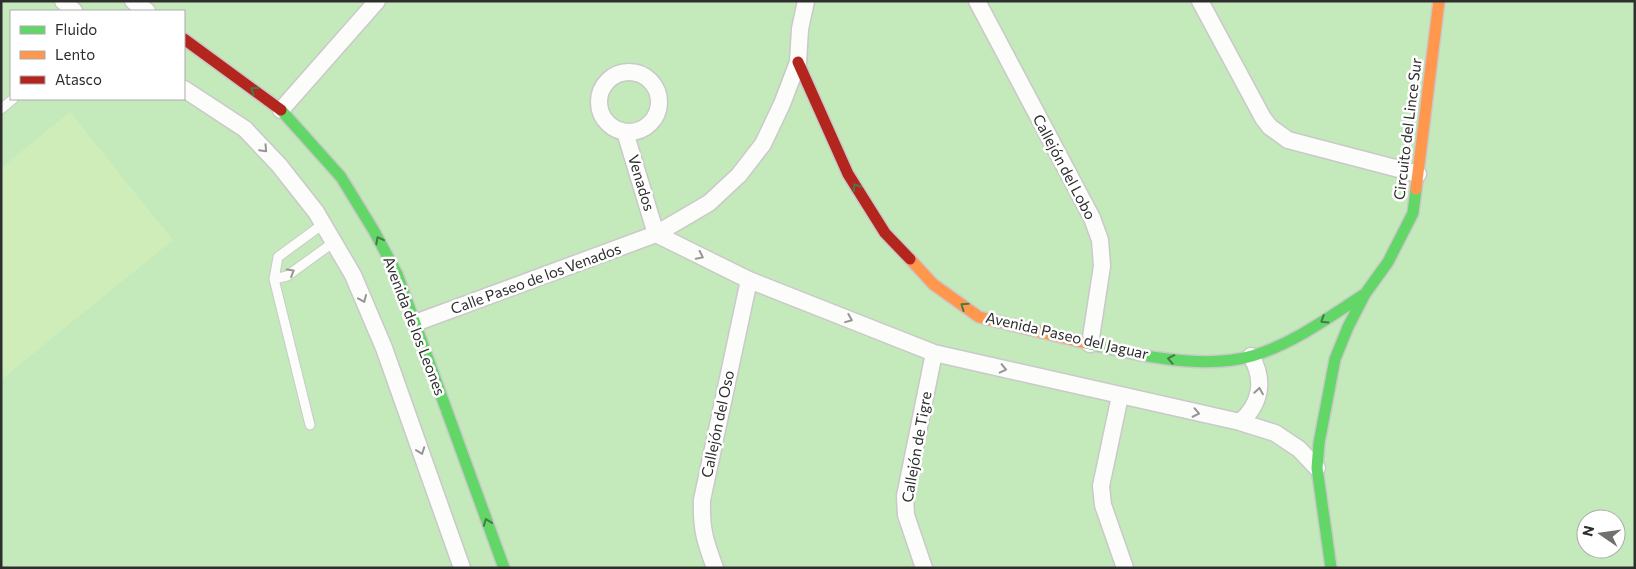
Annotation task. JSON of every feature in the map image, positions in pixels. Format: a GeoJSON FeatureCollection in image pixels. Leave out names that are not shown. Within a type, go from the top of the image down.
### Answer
{"type":"FeatureCollection","features":[{"type":"Feature","properties":{"kind":"street"},"geometry":{"type":"LineString","coordinates":[[133,1],[146,10]]}},
{"type":"Feature","properties":{"kind":"street"},"geometry":{"type":"LineString","coordinates":[[281,110],[377,1]]}},
{"type":"Feature","properties":{"kind":"street","name":"Calle Paseo de los Venados"},"geometry":{"type":"LineString","coordinates":[[415,323],[656,234],[709,203],[739,176],[763,144],[782,104],[798,62],[800,28],[806,1]]}},
{"type":"Feature","properties":{"kind":"street","name":"Callejón del Lobo"},"geometry":{"type":"LineString","coordinates":[[977,1],[1092,218],[1100,240],[1102,266],[1090,344]]}},
{"type":"Feature","properties":{"kind":"street"},"geometry":{"type":"LineString","coordinates":[[1200,1],[1263,118],[1278,134],[1299,144],[1418,174]]}},
{"type":"Feature","properties":{"kind":"street","name":"Circuito del Lince Sur"},"geometry":{"type":"LineString","coordinates":[[1331,568],[1317,468],[1319,443],[1335,359],[1348,327],[1365,294],[1388,262],[1413,214],[1439,1]]}},
{"type":"Feature","properties":{"kind":"street","name":"Avenida de los Leones"},"geometry":{"type":"LineString","coordinates":[[185,40],[281,110],[341,177],[374,231],[397,274],[504,568]]}},
{"type":"Feature","properties":{"kind":"street","name":"Avenida Paseo del Jaguar"},"geometry":{"type":"LineString","coordinates":[[798,62],[848,174],[885,233],[932,284],[979,316],[1090,344],[1179,361],[1224,360],[1251,356],[1279,345],[1308,330],[1365,294]]}},
{"type":"Feature","properties":{"kind":"street"},"geometry":{"type":"LineString","coordinates":[[185,90],[245,129],[279,165],[316,212],[334,242],[353,275],[384,348],[462,568]]}},
{"type":"Feature","properties":{"kind":"street","name":"Venados"},"geometry":{"type":"LineString","coordinates":[[625,132],[656,234]]}},
{"type":"Feature","properties":{"kind":"street"},"geometry":{"type":"LineString","coordinates":[[656,234],[749,280],[934,353],[1240,422],[1275,433],[1299,449],[1317,468]]}},
{"type":"Feature","properties":{"kind":"street","name":"Callejón del Oso"},"geometry":{"type":"LineString","coordinates":[[715,568],[701,522],[702,500],[749,280]]}},
{"type":"Feature","properties":{"kind":"street","name":"Callejón de Tigre"},"geometry":{"type":"LineString","coordinates":[[924,568],[906,514],[905,496],[934,353]]}},
{"type":"Feature","properties":{"kind":"street"},"geometry":{"type":"LineString","coordinates":[[1240,422],[1253,408],[1260,390],[1259,372],[1251,356]]}},
{"type":"Feature","properties":{"kind":"street"},"geometry":{"type":"LineString","coordinates":[[1120,396],[1101,486],[1103,505],[1125,568]]}},
{"type":"Feature","properties":{"kind":"lane"},"geometry":{"type":"LineString","coordinates":[[1,109],[12,100]]}},
{"type":"Feature","properties":{"kind":"lane"},"geometry":{"type":"LineString","coordinates":[[310,425],[274,279],[278,258],[323,224]]}},
{"type":"Feature","properties":{"kind":"lane"},"geometry":{"type":"LineString","coordinates":[[274,279],[287,276],[334,242]]}},
{"type":"Feature","properties":{"kind":"green space"},"geometry":{"type":"Polygon","coordinates":[[[1,1],[1635,1],[1635,568],[1,568],[1,1]]]}},
{"type":"Feature","properties":{"kind":"green space"},"geometry":{"type":"Polygon","coordinates":[[[70,112],[173,240],[1,380],[1,168],[70,112]]]}},
{"type":"Feature","properties":{"kind":"traffic: fast"},"geometry":{"type":"LineString","coordinates":[[281,110],[341,177],[374,231],[397,274],[504,568]]}},
{"type":"Feature","properties":{"kind":"traffic: fast"},"geometry":{"type":"LineString","coordinates":[[1331,568],[1317,468],[1319,443],[1335,359],[1348,327],[1365,294],[1388,262],[1413,213],[1416,189]]}},
{"type":"Feature","properties":{"kind":"traffic: fast"},"geometry":{"type":"LineString","coordinates":[[1086,343],[1169,359],[1212,362],[1233,360],[1252,356],[1282,344],[1310,329],[1365,294]]}},
{"type":"Feature","properties":{"kind":"traffic: slow"},"geometry":{"type":"LineString","coordinates":[[1416,189],[1439,1]]}},
{"type":"Feature","properties":{"kind":"traffic: slow"},"geometry":{"type":"LineString","coordinates":[[910,259],[933,284],[979,317],[1086,343]]}},
{"type":"Feature","properties":{"kind":"traffic: jam"},"geometry":{"type":"LineString","coordinates":[[185,40],[281,110]]}},
{"type":"Feature","properties":{"kind":"traffic: jam"},"geometry":{"type":"LineString","coordinates":[[798,62],[848,174],[885,233],[910,259]]}}]}
